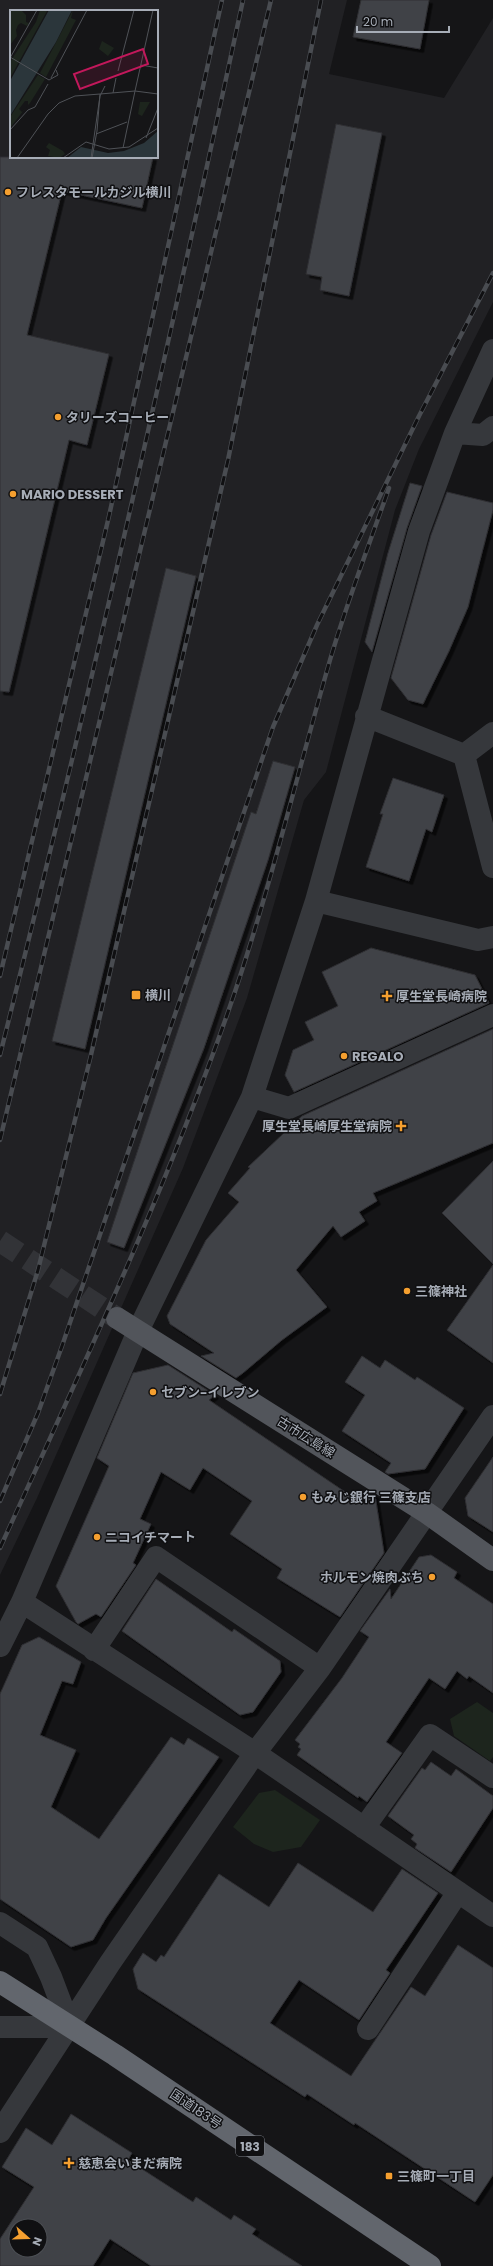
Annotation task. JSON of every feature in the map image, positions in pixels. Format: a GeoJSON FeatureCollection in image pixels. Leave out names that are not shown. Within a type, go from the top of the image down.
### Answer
{"type":"FeatureCollection","features":[{"type":"Feature","properties":{"kind":"highway","name":"国道183号"},"geometry":{"type":"LineString","coordinates":[[0,1982],[430,2266]]}},
{"type":"Feature","properties":{"kind":"main road","name":"古市広島線"},"geometry":{"type":"LineString","coordinates":[[117,1318],[427,1513],[493,1560]]}},
{"type":"Feature","properties":{"kind":"street"},"geometry":{"type":"LineString","coordinates":[[0,1646],[22,1602],[138,1331],[252,1097],[316,901],[366,716],[419,531],[454,433],[493,350]]}},
{"type":"Feature","properties":{"kind":"street"},"geometry":{"type":"LineString","coordinates":[[454,433],[483,435],[493,427]]}},
{"type":"Feature","properties":{"kind":"street"},"geometry":{"type":"LineString","coordinates":[[366,716],[464,755]]}},
{"type":"Feature","properties":{"kind":"street"},"geometry":{"type":"LineString","coordinates":[[464,755],[493,733]]}},
{"type":"Feature","properties":{"kind":"street"},"geometry":{"type":"LineString","coordinates":[[464,755],[493,867]]}},
{"type":"Feature","properties":{"kind":"street"},"geometry":{"type":"LineString","coordinates":[[316,901],[478,940],[493,937]]}},
{"type":"Feature","properties":{"kind":"street"},"geometry":{"type":"LineString","coordinates":[[252,1097],[289,1108],[493,1015]]}},
{"type":"Feature","properties":{"kind":"street"},"geometry":{"type":"LineString","coordinates":[[0,2132],[70,2027],[110,1963],[255,1753],[320,1668],[493,1416]]}},
{"type":"Feature","properties":{"kind":"street"},"geometry":{"type":"LineString","coordinates":[[94,1650],[156,1557],[320,1668]]}},
{"type":"Feature","properties":{"kind":"street"},"geometry":{"type":"LineString","coordinates":[[22,1602],[255,1753],[493,1916]]}},
{"type":"Feature","properties":{"kind":"street"},"geometry":{"type":"LineString","coordinates":[[364,1828],[430,1735],[493,1777]]}},
{"type":"Feature","properties":{"kind":"street"},"geometry":{"type":"LineString","coordinates":[[368,2029],[458,1892]]}},
{"type":"Feature","properties":{"kind":"street"},"geometry":{"type":"LineString","coordinates":[[0,1923],[37,1948],[51,1977],[70,2027]]}},
{"type":"Feature","properties":{"kind":"street"},"geometry":{"type":"LineString","coordinates":[[0,2026],[70,2027]]}},
{"type":"Feature","properties":{"kind":"shaded area"},"geometry":{"type":"Polygon","coordinates":[[[0,0],[347,0],[329,74],[444,98],[493,18],[493,302],[419,449],[395,510],[326,772],[304,800],[247,998],[183,1168],[37,1498],[0,1575],[0,0]]]}},
{"type":"Feature","properties":{"kind":"shaded area"},"geometry":{"type":"Polygon","coordinates":[[[477,1702],[493,1713],[493,1757],[490,1761],[454,1736],[450,1719],[477,1702]]]}},
{"type":"Feature","properties":{"kind":"shaded area"},"geometry":{"type":"Polygon","coordinates":[[[275,1790],[320,1820],[301,1847],[273,1852],[254,1844],[233,1827],[259,1793],[275,1790]]]}},
{"type":"Feature","properties":{"kind":"building"},"geometry":{"type":"Polygon","coordinates":[[[361,0],[429,0],[420,49],[353,37],[361,0]]]}},
{"type":"Feature","properties":{"kind":"building"},"geometry":{"type":"Polygon","coordinates":[[[336,124],[382,133],[349,296],[320,290],[322,277],[306,274],[336,124]]]}},
{"type":"Feature","properties":{"kind":"building"},"geometry":{"type":"Polygon","coordinates":[[[0,157],[153,158],[142,208],[62,191],[27,335],[109,354],[87,445],[69,440],[9,692],[0,691],[0,157]]]}},
{"type":"Feature","properties":{"kind":"building"},"geometry":{"type":"Polygon","coordinates":[[[410,483],[422,486],[407,528],[372,652],[365,642],[388,553],[410,483]]]}},
{"type":"Feature","properties":{"kind":"building"},"geometry":{"type":"Polygon","coordinates":[[[447,492],[493,503],[493,510],[468,607],[449,651],[423,704],[408,700],[391,678],[431,535],[447,492]]]}},
{"type":"Feature","properties":{"kind":"building"},"geometry":{"type":"Polygon","coordinates":[[[166,568],[196,576],[85,1049],[52,1041],[166,568]]]}},
{"type":"Feature","properties":{"kind":"building"},"geometry":{"type":"Polygon","coordinates":[[[273,761],[295,767],[268,860],[204,1048],[124,1248],[107,1242],[251,812],[256,814],[273,761]]]}},
{"type":"Feature","properties":{"kind":"building"},"geometry":{"type":"Polygon","coordinates":[[[393,778],[444,795],[432,832],[426,829],[409,881],[366,867],[383,814],[380,814],[393,778]]]}},
{"type":"Feature","properties":{"kind":"building"},"geometry":{"type":"Polygon","coordinates":[[[371,948],[475,975],[489,1003],[294,1092],[285,1075],[293,1050],[314,1040],[305,1022],[338,1006],[322,972],[371,948]]]}},
{"type":"Feature","properties":{"kind":"building"},"geometry":{"type":"Polygon","coordinates":[[[493,1029],[493,1143],[373,1193],[377,1201],[359,1212],[365,1221],[341,1237],[333,1226],[296,1270],[327,1307],[282,1340],[243,1373],[236,1378],[201,1356],[214,1353],[170,1324],[167,1316],[206,1240],[239,1202],[228,1193],[250,1168],[248,1167],[302,1116],[493,1029]]]}},
{"type":"Feature","properties":{"kind":"building"},"geometry":{"type":"Polygon","coordinates":[[[493,1161],[493,1264],[442,1213],[493,1161]]]}},
{"type":"Feature","properties":{"kind":"building"},"geometry":{"type":"Polygon","coordinates":[[[493,1265],[493,1363],[447,1330],[493,1265]]]}},
{"type":"Feature","properties":{"kind":"building"},"geometry":{"type":"Polygon","coordinates":[[[362,1356],[380,1368],[385,1360],[415,1380],[417,1377],[464,1408],[425,1469],[388,1474],[385,1472],[391,1463],[342,1431],[365,1395],[345,1382],[362,1356]]]}},
{"type":"Feature","properties":{"kind":"building"},"geometry":{"type":"Polygon","coordinates":[[[168,1365],[215,1395],[209,1400],[363,1504],[371,1492],[375,1495],[384,1553],[340,1617],[277,1578],[282,1569],[230,1534],[252,1501],[203,1468],[190,1490],[161,1472],[140,1519],[151,1524],[133,1563],[136,1565],[101,1617],[96,1614],[78,1624],[76,1622],[56,1586],[109,1466],[97,1458],[133,1373],[168,1365]]]}},
{"type":"Feature","properties":{"kind":"building"},"geometry":{"type":"Polygon","coordinates":[[[493,1457],[493,1532],[468,1516],[465,1498],[493,1457]]]}},
{"type":"Feature","properties":{"kind":"building"},"geometry":{"type":"Polygon","coordinates":[[[431,1555],[457,1572],[454,1578],[493,1604],[493,1693],[469,1676],[467,1679],[457,1671],[445,1689],[429,1678],[386,1742],[402,1753],[367,1802],[359,1796],[358,1798],[297,1755],[301,1749],[298,1747],[300,1744],[295,1740],[342,1678],[369,1637],[360,1631],[390,1589],[391,1599],[419,1557],[431,1555]]]}},
{"type":"Feature","properties":{"kind":"building"},"geometry":{"type":"Polygon","coordinates":[[[156,1579],[232,1632],[234,1629],[280,1661],[281,1672],[253,1712],[240,1715],[122,1631],[156,1579]]]}},
{"type":"Feature","properties":{"kind":"building"},"geometry":{"type":"Polygon","coordinates":[[[39,1637],[81,1662],[73,1684],[62,1681],[40,1735],[76,1750],[51,1807],[99,1839],[171,1737],[184,1745],[188,1738],[219,1757],[106,1918],[93,1940],[71,1947],[0,1899],[0,1694],[22,1645],[39,1637]]]}},
{"type":"Feature","properties":{"kind":"building"},"geometry":{"type":"Polygon","coordinates":[[[431,1762],[451,1776],[456,1769],[493,1796],[493,1808],[451,1872],[415,1848],[417,1844],[411,1839],[414,1835],[388,1816],[422,1768],[425,1770],[431,1762]]]}},
{"type":"Feature","properties":{"kind":"building"},"geometry":{"type":"Polygon","coordinates":[[[298,1863],[373,1912],[402,1869],[438,1893],[386,1970],[390,1973],[359,2020],[299,1980],[270,2023],[351,2076],[411,1987],[425,1996],[458,1945],[493,1968],[493,2175],[475,2202],[355,2123],[354,2125],[307,2094],[305,2097],[138,1989],[133,1969],[143,1953],[156,1962],[161,1955],[164,1957],[219,1874],[269,1907],[298,1863]]]}},
{"type":"Feature","properties":{"kind":"building"},"geometry":{"type":"Polygon","coordinates":[[[71,2114],[132,2153],[128,2160],[193,2202],[196,2197],[231,2220],[234,2215],[256,2229],[252,2234],[302,2266],[151,2266],[110,2239],[93,2266],[0,2266],[0,2239],[8,2227],[8,2258],[48,2258],[48,2218],[14,2218],[34,2187],[2,2167],[26,2128],[52,2145],[71,2114]]]}},
{"type":"Feature","properties":{"kind":"tunnel"},"geometry":{"type":"LineString","coordinates":[[0,1241],[117,1318]]}},
{"type":"Feature","properties":{"kind":"railway"},"geometry":{"type":"LineString","coordinates":[[0,976],[109,516],[222,0]]}},
{"type":"Feature","properties":{"kind":"railway"},"geometry":{"type":"LineString","coordinates":[[0,1055],[96,660],[243,0]]}},
{"type":"Feature","properties":{"kind":"railway"},"geometry":{"type":"LineString","coordinates":[[0,1140],[271,0]]}},
{"type":"Feature","properties":{"kind":"railway"},"geometry":{"type":"LineString","coordinates":[[0,1394],[38,1270],[91,1055],[228,460],[321,0]]}},
{"type":"Feature","properties":{"kind":"railway"},"geometry":{"type":"LineString","coordinates":[[0,1501],[38,1413],[62,1346],[273,727],[317,625],[419,416],[493,273]]}},
{"type":"Feature","properties":{"kind":"railway"},"geometry":{"type":"LineString","coordinates":[[0,1548],[120,1284],[176,1150],[227,1015],[256,927],[330,660],[351,595],[389,488]]}},
{"type":"Feature","properties":{"kind":"place","name":"フレスタモールカジル横川"},"geometry":{"type":"Point","coordinates":[8,192]}},
{"type":"Feature","properties":{"kind":"place","name":"タリーズコーヒー"},"geometry":{"type":"Point","coordinates":[58,417]}},
{"type":"Feature","properties":{"kind":"place","name":"MARIO DESSERT"},"geometry":{"type":"Point","coordinates":[13,494]}},
{"type":"Feature","properties":{"kind":"place","name":"横川"},"geometry":{"type":"Point","coordinates":[136,995]}},
{"type":"Feature","properties":{"kind":"place","name":"厚生堂長崎病院"},"geometry":{"type":"Point","coordinates":[387,996]}},
{"type":"Feature","properties":{"kind":"place","name":"REGALO"},"geometry":{"type":"Point","coordinates":[344,1056]}},
{"type":"Feature","properties":{"kind":"place","name":"厚生堂長崎厚生堂病院"},"geometry":{"type":"Point","coordinates":[401,1126]}},
{"type":"Feature","properties":{"kind":"place","name":"三篠神社"},"geometry":{"type":"Point","coordinates":[407,1291]}},
{"type":"Feature","properties":{"kind":"place","name":"セブン-イレブン"},"geometry":{"type":"Point","coordinates":[153,1392]}},
{"type":"Feature","properties":{"kind":"place","name":"もみじ銀行 三篠支店"},"geometry":{"type":"Point","coordinates":[303,1497]}},
{"type":"Feature","properties":{"kind":"place","name":"ニコイチマート"},"geometry":{"type":"Point","coordinates":[97,1537]}},
{"type":"Feature","properties":{"kind":"place","name":"ホルモン焼肉ぶち"},"geometry":{"type":"Point","coordinates":[432,1577]}},
{"type":"Feature","properties":{"kind":"place","name":"慈恵会いまだ病院"},"geometry":{"type":"Point","coordinates":[69,2163]}},
{"type":"Feature","properties":{"kind":"place","name":"三篠町一丁目"},"geometry":{"type":"Point","coordinates":[389,2176]}}]}
